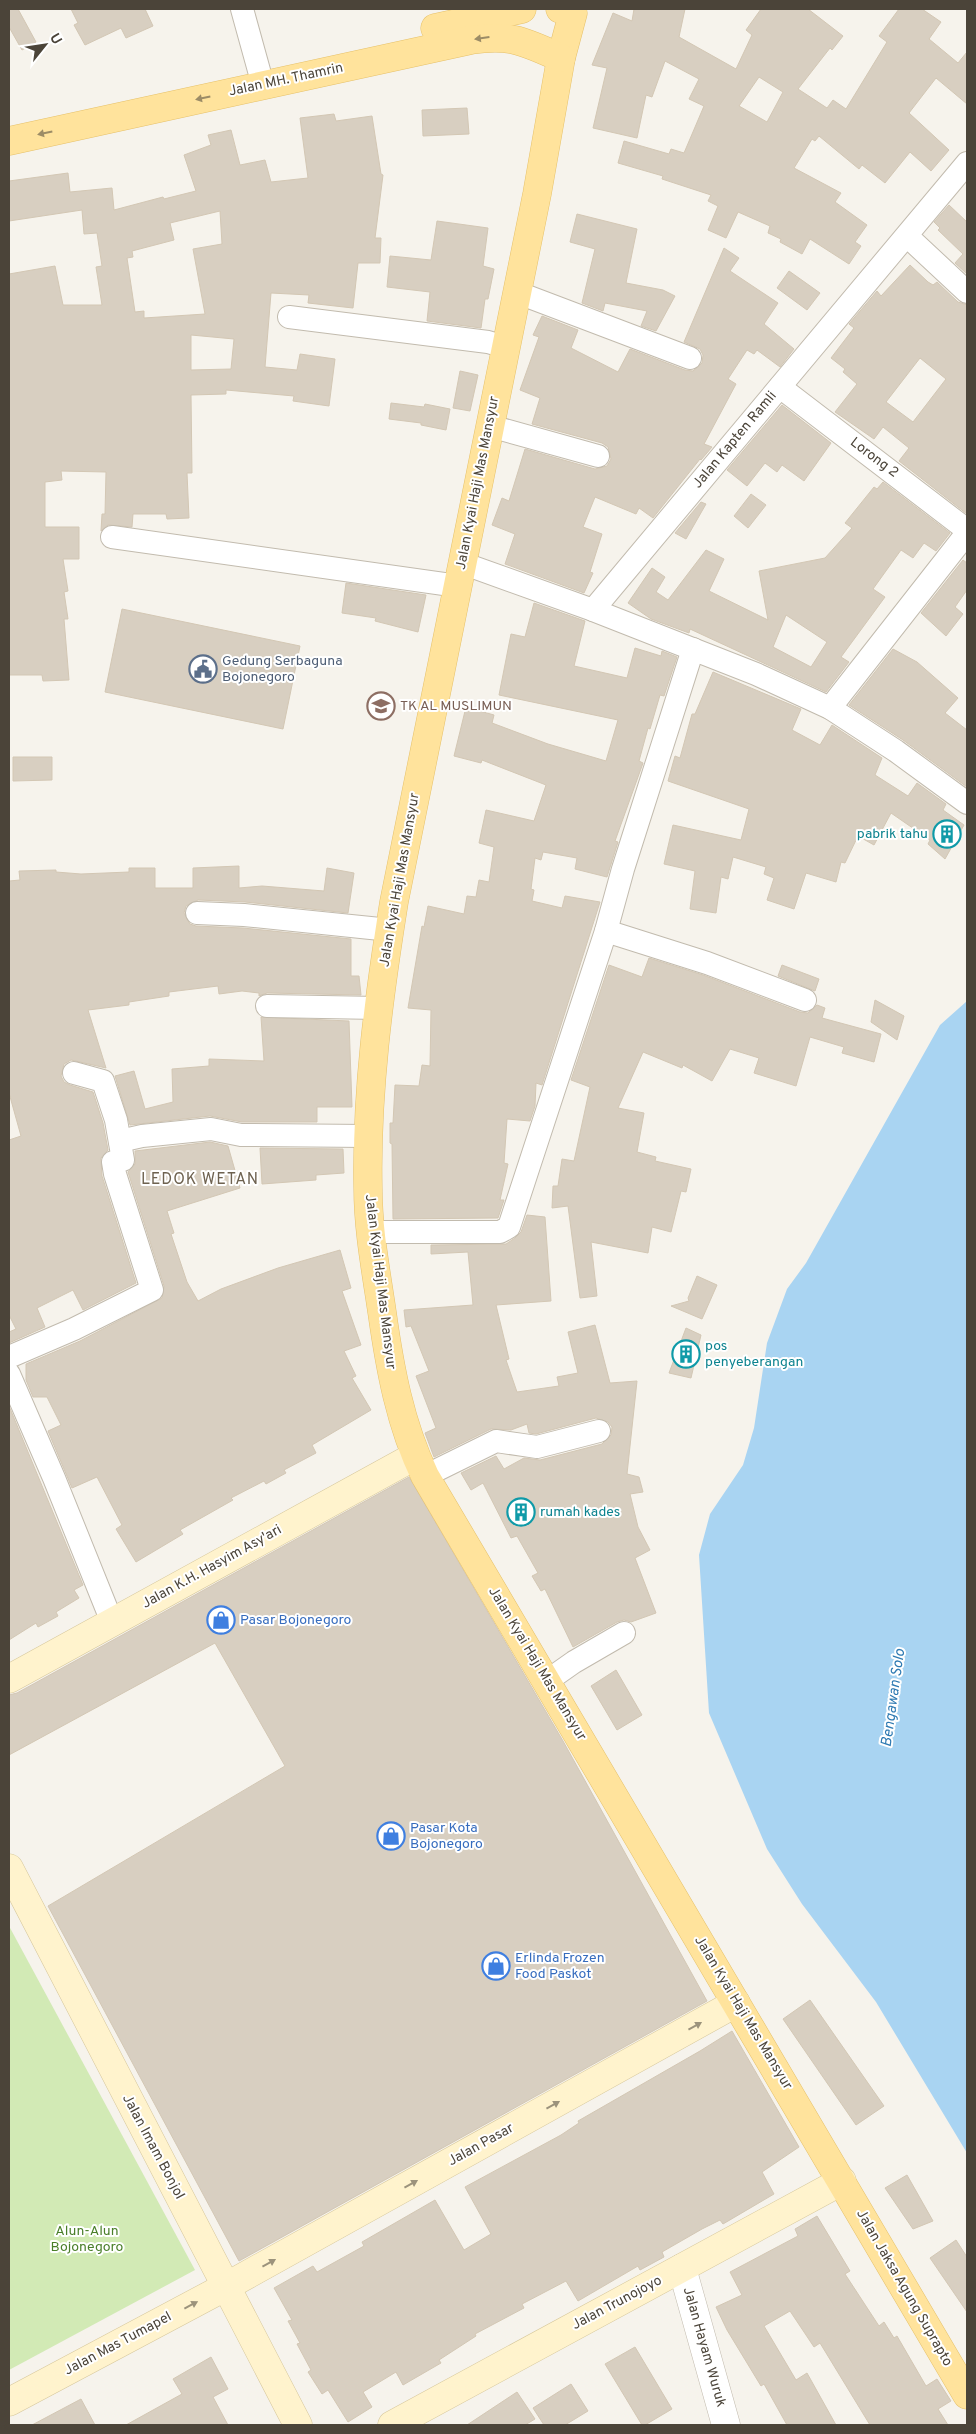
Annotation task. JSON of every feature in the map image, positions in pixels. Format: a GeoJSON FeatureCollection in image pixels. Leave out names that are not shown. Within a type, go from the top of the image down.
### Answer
{"type":"FeatureCollection","features":[{"type":"Feature","properties":{"kind":"main road","name":"Jalan MH. Thamrin"},"geometry":{"type":"LineString","coordinates":[[9,141],[518,10]]}},
{"type":"Feature","properties":{"kind":"main road"},"geometry":{"type":"LineString","coordinates":[[518,10],[515,24],[525,42]]}},
{"type":"Feature","properties":{"kind":"main road","name":"Jalan Kyai Haji Mas Mansyur"},"geometry":{"type":"LineString","coordinates":[[569,10],[537,194],[390,930],[378,1008],[368,1136],[370,1232],[387,1351],[400,1414],[420,1466],[842,2181]]}},
{"type":"Feature","properties":{"kind":"main road","name":"Jalan MH. Thamrin"},"geometry":{"type":"LineString","coordinates":[[9,122],[471,40],[506,37],[525,42],[561,58]]}},
{"type":"Feature","properties":{"kind":"main road","name":"Jalan K.H. Hasyim Asy'ari"},"geometry":{"type":"LineString","coordinates":[[9,1679],[112,1622],[420,1466]]}},
{"type":"Feature","properties":{"kind":"main road","name":"Jalan Imam Bonjol"},"geometry":{"type":"LineString","coordinates":[[9,1868],[298,2425]]}},
{"type":"Feature","properties":{"kind":"main road","name":"Jalan Pasar"},"geometry":{"type":"LineString","coordinates":[[227,2286],[736,2003]]}},
{"type":"Feature","properties":{"kind":"main road","name":"Jalan Trunojoyo"},"geometry":{"type":"LineString","coordinates":[[392,2425],[842,2181]]}},
{"type":"Feature","properties":{"kind":"main road","name":"Jalan Jaksa Agung Suprapto"},"geometry":{"type":"LineString","coordinates":[[842,2181],[967,2395]]}},
{"type":"Feature","properties":{"kind":"main road","name":"Jalan Mas Tumapel"},"geometry":{"type":"LineString","coordinates":[[9,2402],[227,2286]]}},
{"type":"Feature","properties":{"kind":"street"},"geometry":{"type":"LineString","coordinates":[[242,9],[260,76]]}},
{"type":"Feature","properties":{"kind":"street","name":"Jalan Kapten Ramli"},"geometry":{"type":"LineString","coordinates":[[592,610],[967,163]]}},
{"type":"Feature","properties":{"kind":"street"},"geometry":{"type":"LineString","coordinates":[[907,236],[967,292]]}},
{"type":"Feature","properties":{"kind":"street"},"geometry":{"type":"LineString","coordinates":[[516,292],[690,358]]}},
{"type":"Feature","properties":{"kind":"street"},"geometry":{"type":"LineString","coordinates":[[289,317],[488,342],[505,347]]}},
{"type":"Feature","properties":{"kind":"street","name":"Lorong 2"},"geometry":{"type":"LineString","coordinates":[[780,386],[967,532]]}},
{"type":"Feature","properties":{"kind":"street"},"geometry":{"type":"LineString","coordinates":[[490,426],[598,456]]}},
{"type":"Feature","properties":{"kind":"street"},"geometry":{"type":"LineString","coordinates":[[830,708],[967,532]]}},
{"type":"Feature","properties":{"kind":"street"},"geometry":{"type":"LineString","coordinates":[[112,537],[460,574],[592,610],[756,674],[830,708],[859,726],[967,803]]}},
{"type":"Feature","properties":{"kind":"street"},"geometry":{"type":"LineString","coordinates":[[370,1232],[500,1232],[509,1227],[606,931],[623,869],[693,649]]}},
{"type":"Feature","properties":{"kind":"street"},"geometry":{"type":"LineString","coordinates":[[197,913],[244,915],[390,930]]}},
{"type":"Feature","properties":{"kind":"street"},"geometry":{"type":"LineString","coordinates":[[606,931],[707,963],[805,1000]]}},
{"type":"Feature","properties":{"kind":"street"},"geometry":{"type":"LineString","coordinates":[[267,1006],[378,1008]]}},
{"type":"Feature","properties":{"kind":"street"},"geometry":{"type":"LineString","coordinates":[[9,1357],[74,1329],[152,1290],[115,1174],[113,1162],[123,1160],[116,1120],[103,1081],[74,1073]]}},
{"type":"Feature","properties":{"kind":"street"},"geometry":{"type":"LineString","coordinates":[[120,1141],[142,1136],[211,1129],[241,1135],[368,1136]]}},
{"type":"Feature","properties":{"kind":"street"},"geometry":{"type":"LineString","coordinates":[[9,1374],[18,1423],[54,1478],[112,1622]]}},
{"type":"Feature","properties":{"kind":"street"},"geometry":{"type":"LineString","coordinates":[[420,1466],[496,1441],[537,1447],[599,1431]]}},
{"type":"Feature","properties":{"kind":"street"},"geometry":{"type":"LineString","coordinates":[[548,1681],[574,1662],[624,1633]]}},
{"type":"Feature","properties":{"kind":"street","name":"Jalan Hayam Wuruk"},"geometry":{"type":"LineString","coordinates":[[682,2268],[726,2425]]}},
{"type":"Feature","properties":{"kind":"green space","name":"Alun-Alun Bojonegoro"},"geometry":{"type":"Polygon","coordinates":[[[9,1926],[195,2270],[9,2370],[9,1926]]]}},
{"type":"Feature","properties":{"kind":"water","name":"Bengawan Solo"},"geometry":{"type":"Polygon","coordinates":[[[967,1001],[967,2153],[876,2002],[802,1904],[767,1849],[709,1713],[699,1555],[710,1514],[743,1465],[754,1428],[767,1343],[787,1289],[806,1263],[940,1025],[967,1001]]]}},
{"type":"Feature","properties":{"kind":"building"},"geometry":{"type":"Polygon","coordinates":[[[9,9],[18,9],[36,42],[22,50],[9,27],[9,9]]]}},
{"type":"Feature","properties":{"kind":"building"},"geometry":{"type":"Polygon","coordinates":[[[71,9],[145,9],[153,26],[126,38],[121,28],[85,45],[74,25],[78,23],[71,9]]]}},
{"type":"Feature","properties":{"kind":"building"},"geometry":{"type":"Polygon","coordinates":[[[634,9],[685,9],[679,37],[736,69],[752,35],[746,30],[761,9],[808,9],[843,36],[832,50],[830,48],[798,89],[827,108],[833,100],[846,109],[887,42],[879,36],[899,9],[922,9],[941,22],[929,39],[958,63],[967,52],[967,104],[936,78],[909,113],[949,150],[931,171],[910,152],[885,183],[862,165],[859,169],[819,136],[815,141],[812,139],[794,168],[841,193],[835,202],[867,225],[855,242],[861,246],[849,264],[810,239],[802,254],[780,242],[781,239],[768,233],[770,226],[738,212],[726,238],[708,230],[718,206],[708,201],[711,195],[662,179],[663,176],[618,163],[624,141],[669,154],[671,149],[684,153],[704,106],[689,99],[699,79],[665,61],[652,97],[646,95],[637,138],[593,128],[607,68],[592,65],[613,13],[632,21],[634,9]],[[759,77],[739,106],[767,122],[783,92],[759,77]]]}},
{"type":"Feature","properties":{"kind":"building"},"geometry":{"type":"Polygon","coordinates":[[[467,108],[469,134],[423,136],[422,110],[467,108]]]}},
{"type":"Feature","properties":{"kind":"building"},"geometry":{"type":"Polygon","coordinates":[[[334,114],[336,121],[372,116],[381,174],[383,175],[375,238],[381,238],[380,263],[358,263],[353,308],[308,303],[309,295],[271,293],[265,367],[297,370],[300,354],[335,359],[329,406],[293,401],[294,396],[226,390],[226,394],[191,395],[192,473],[187,473],[189,518],[167,519],[166,514],[133,514],[132,527],[108,525],[101,531],[102,514],[105,514],[106,472],[61,471],[62,480],[45,482],[45,527],[79,527],[79,559],[63,559],[68,591],[64,592],[68,619],[64,619],[69,680],[43,681],[42,675],[9,675],[9,274],[55,266],[63,305],[102,305],[96,267],[102,266],[97,233],[84,234],[82,210],[9,221],[9,181],[68,173],[70,192],[112,188],[114,210],[163,197],[164,199],[196,191],[184,155],[211,145],[208,135],[231,130],[240,165],[265,160],[271,182],[308,178],[300,118],[334,114]],[[220,211],[170,223],[174,240],[132,251],[133,257],[127,258],[135,312],[144,311],[144,318],[205,314],[193,249],[222,244],[220,211]],[[191,335],[191,370],[231,369],[234,339],[191,335]]]}},
{"type":"Feature","properties":{"kind":"building"},"geometry":{"type":"Polygon","coordinates":[[[949,205],[967,222],[967,274],[955,263],[963,254],[938,230],[940,228],[934,222],[949,205]]]}},
{"type":"Feature","properties":{"kind":"building"},"geometry":{"type":"Polygon","coordinates":[[[577,214],[637,229],[626,283],[663,290],[675,296],[656,331],[641,326],[647,311],[605,303],[603,311],[582,303],[595,249],[570,242],[577,214]]]}},
{"type":"Feature","properties":{"kind":"building"},"geometry":{"type":"Polygon","coordinates":[[[437,221],[488,228],[483,266],[494,269],[488,299],[485,299],[481,328],[427,321],[430,292],[387,287],[390,256],[431,260],[437,221]]]}},
{"type":"Feature","properties":{"kind":"building"},"geometry":{"type":"Polygon","coordinates":[[[724,248],[739,258],[730,271],[778,303],[764,324],[794,349],[780,367],[757,350],[754,354],[747,350],[728,379],[736,384],[704,444],[712,447],[700,459],[653,518],[639,508],[636,514],[595,497],[583,527],[602,534],[590,572],[593,573],[584,593],[505,564],[515,534],[492,525],[502,498],[509,501],[525,449],[595,469],[607,466],[611,459],[608,447],[602,443],[532,424],[540,398],[520,390],[539,337],[533,335],[542,316],[578,330],[571,348],[618,372],[630,349],[685,370],[693,371],[702,363],[703,355],[700,349],[684,342],[724,248]]]}},
{"type":"Feature","properties":{"kind":"building"},"geometry":{"type":"Polygon","coordinates":[[[910,265],[928,282],[933,285],[937,282],[958,302],[967,305],[967,514],[899,461],[909,448],[883,427],[874,439],[835,412],[857,384],[843,372],[845,369],[831,358],[854,328],[849,324],[877,291],[881,296],[910,265]],[[920,358],[886,402],[913,422],[946,379],[920,358]]]}},
{"type":"Feature","properties":{"kind":"building"},"geometry":{"type":"Polygon","coordinates":[[[789,271],[820,293],[807,310],[777,288],[789,271]]]}},
{"type":"Feature","properties":{"kind":"building"},"geometry":{"type":"Polygon","coordinates":[[[460,371],[478,375],[470,411],[453,408],[460,371]]]}},
{"type":"Feature","properties":{"kind":"building"},"geometry":{"type":"Polygon","coordinates":[[[391,403],[424,407],[425,404],[450,409],[446,430],[421,425],[421,423],[389,419],[391,403]]]}},
{"type":"Feature","properties":{"kind":"building"},"geometry":{"type":"Polygon","coordinates":[[[782,405],[831,443],[804,481],[782,465],[777,472],[765,463],[747,486],[727,470],[782,405]]]}},
{"type":"Feature","properties":{"kind":"building"},"geometry":{"type":"Polygon","coordinates":[[[883,482],[950,533],[936,551],[924,543],[913,558],[901,550],[873,589],[885,597],[841,657],[849,662],[826,692],[690,629],[689,633],[651,619],[628,603],[652,568],[665,577],[656,592],[668,600],[706,550],[724,559],[709,591],[768,620],[759,571],[825,558],[852,528],[845,523],[874,487],[877,489],[883,482]],[[786,615],[773,647],[811,667],[827,642],[786,615]]]}},
{"type":"Feature","properties":{"kind":"building"},"geometry":{"type":"Polygon","coordinates":[[[751,494],[766,505],[748,528],[734,516],[751,494]]]}},
{"type":"Feature","properties":{"kind":"building"},"geometry":{"type":"Polygon","coordinates":[[[701,502],[706,504],[686,539],[675,533],[701,502]]]}},
{"type":"Feature","properties":{"kind":"building"},"geometry":{"type":"Polygon","coordinates":[[[963,560],[967,563],[967,590],[955,607],[963,614],[946,636],[921,613],[963,560]]]}},
{"type":"Feature","properties":{"kind":"building"},"geometry":{"type":"Polygon","coordinates":[[[346,583],[426,595],[418,632],[375,621],[376,618],[342,613],[346,583]]]}},
{"type":"Feature","properties":{"kind":"building"},"geometry":{"type":"Polygon","coordinates":[[[534,603],[585,621],[574,666],[627,678],[635,648],[661,656],[662,651],[677,657],[664,696],[660,695],[650,729],[648,728],[639,761],[643,763],[615,841],[618,842],[607,877],[575,869],[577,858],[543,852],[541,860],[535,858],[531,889],[534,890],[532,901],[562,908],[565,896],[600,902],[542,1085],[536,1083],[535,1106],[530,1121],[507,1119],[504,1163],[508,1164],[500,1200],[504,1200],[498,1218],[393,1219],[390,1123],[393,1123],[395,1085],[419,1086],[422,1065],[430,1066],[431,1010],[408,1008],[422,926],[424,927],[428,906],[464,914],[467,896],[476,897],[479,880],[489,882],[494,847],[479,843],[486,810],[534,821],[546,785],[482,760],[481,763],[454,756],[466,707],[494,715],[492,723],[548,744],[606,761],[618,720],[499,695],[511,634],[525,637],[534,603]]]}},
{"type":"Feature","properties":{"kind":"building","name":"Gedung Serbaguna Bojonegoro"},"geometry":{"type":"Polygon","coordinates":[[[122,609],[300,646],[283,729],[105,692],[122,609]]]}},
{"type":"Feature","properties":{"kind":"building"},"geometry":{"type":"Polygon","coordinates":[[[893,649],[917,662],[958,698],[945,713],[967,730],[967,787],[903,740],[849,705],[893,649]]]}},
{"type":"Feature","properties":{"kind":"building"},"geometry":{"type":"Polygon","coordinates":[[[713,672],[801,709],[792,730],[820,745],[832,725],[882,758],[875,775],[908,796],[917,783],[946,804],[943,810],[964,825],[945,859],[928,844],[930,840],[891,813],[874,845],[858,836],[845,863],[841,862],[836,882],[806,873],[794,909],[767,900],[774,878],[764,874],[766,867],[733,857],[728,879],[721,877],[716,913],[690,909],[695,871],[664,864],[673,825],[741,840],[749,809],[668,781],[675,756],[680,758],[692,714],[695,714],[713,672]]]}},
{"type":"Feature","properties":{"kind":"building"},"geometry":{"type":"Polygon","coordinates":[[[13,757],[52,757],[52,780],[13,781],[13,757]]]}},
{"type":"Feature","properties":{"kind":"building"},"geometry":{"type":"Polygon","coordinates":[[[239,866],[239,888],[262,886],[324,891],[327,868],[354,873],[348,913],[245,902],[198,900],[186,906],[184,913],[190,924],[196,926],[243,928],[351,939],[351,976],[359,976],[361,995],[267,993],[259,996],[259,993],[242,991],[219,994],[218,986],[169,992],[169,996],[129,1002],[129,1005],[88,1010],[106,1068],[71,1060],[64,1064],[61,1076],[64,1082],[70,1085],[93,1092],[103,1123],[108,1150],[101,1158],[102,1176],[136,1283],[83,1310],[73,1290],[37,1308],[45,1327],[9,1343],[9,1332],[16,1329],[9,1315],[9,1140],[21,1136],[9,1093],[9,881],[20,880],[19,871],[56,870],[56,872],[81,874],[129,872],[129,868],[155,868],[155,888],[193,888],[193,868],[239,866]]]}},
{"type":"Feature","properties":{"kind":"building"},"geometry":{"type":"Polygon","coordinates":[[[649,958],[703,975],[800,1012],[808,1013],[817,1005],[825,1008],[822,1018],[881,1034],[874,1062],[842,1053],[844,1047],[810,1037],[796,1086],[754,1073],[759,1058],[730,1049],[712,1081],[683,1065],[682,1068],[643,1052],[618,1108],[644,1113],[637,1152],[656,1157],[655,1161],[691,1169],[686,1192],[681,1191],[671,1232],[652,1227],[648,1253],[591,1242],[597,1296],[580,1298],[568,1206],[552,1208],[553,1186],[558,1186],[562,1159],[574,1161],[590,1087],[571,1080],[609,965],[642,977],[649,958]]]}},
{"type":"Feature","properties":{"kind":"building"},"geometry":{"type":"Polygon","coordinates":[[[782,965],[819,979],[815,991],[778,976],[782,965]]]}},
{"type":"Feature","properties":{"kind":"building"},"geometry":{"type":"Polygon","coordinates":[[[875,1000],[904,1016],[897,1040],[871,1022],[875,1000]]]}},
{"type":"Feature","properties":{"kind":"building"},"geometry":{"type":"Polygon","coordinates":[[[261,1017],[349,1021],[352,1107],[317,1107],[317,1122],[242,1122],[210,1116],[130,1125],[115,1076],[134,1071],[145,1109],[173,1102],[172,1069],[209,1066],[209,1059],[264,1061],[261,1017]]]}},
{"type":"Feature","properties":{"kind":"building"},"geometry":{"type":"Polygon","coordinates":[[[210,1142],[228,1146],[240,1188],[167,1211],[174,1233],[171,1234],[187,1282],[198,1301],[221,1289],[278,1268],[340,1250],[351,1288],[342,1291],[361,1345],[344,1351],[356,1376],[352,1378],[371,1410],[312,1445],[316,1453],[284,1470],[286,1473],[266,1484],[264,1481],[231,1498],[233,1500],[180,1530],[183,1534],[136,1562],[116,1529],[122,1525],[97,1477],[72,1488],[48,1431],[61,1425],[47,1397],[33,1397],[26,1380],[26,1364],[80,1341],[162,1298],[164,1286],[128,1172],[135,1164],[135,1151],[210,1142]]]}},
{"type":"Feature","properties":{"kind":"building"},"geometry":{"type":"Polygon","coordinates":[[[260,1148],[343,1149],[344,1173],[316,1175],[316,1180],[262,1184],[260,1148]]]}},
{"type":"Feature","properties":{"kind":"building"},"geometry":{"type":"Polygon","coordinates":[[[527,1215],[545,1217],[551,1301],[496,1305],[509,1359],[506,1360],[517,1392],[559,1386],[557,1377],[578,1373],[568,1332],[595,1325],[610,1383],[637,1381],[627,1474],[639,1477],[643,1492],[630,1494],[638,1527],[650,1550],[635,1558],[656,1613],[631,1622],[624,1620],[617,1622],[573,1647],[545,1589],[541,1591],[532,1576],[538,1573],[517,1536],[511,1538],[483,1483],[471,1490],[461,1473],[496,1456],[504,1469],[524,1458],[540,1460],[602,1444],[611,1435],[612,1427],[608,1422],[596,1418],[536,1434],[529,1433],[527,1424],[511,1430],[491,1429],[434,1457],[425,1433],[436,1428],[416,1376],[429,1371],[411,1326],[406,1327],[404,1310],[473,1305],[468,1252],[431,1254],[431,1245],[506,1244],[521,1232],[527,1215]]]}},
{"type":"Feature","properties":{"kind":"building"},"geometry":{"type":"Polygon","coordinates":[[[697,1276],[717,1285],[702,1319],[671,1306],[689,1301],[688,1298],[697,1276]]]}},
{"type":"Feature","properties":{"kind":"building","name":"pos penyeberangan"},"geometry":{"type":"Polygon","coordinates":[[[686,1328],[701,1335],[691,1378],[669,1373],[686,1328]]]}},
{"type":"Feature","properties":{"kind":"building"},"geometry":{"type":"Polygon","coordinates":[[[9,1406],[83,1585],[74,1590],[79,1598],[56,1612],[58,1616],[38,1627],[36,1623],[9,1640],[9,1406]]]}},
{"type":"Feature","properties":{"kind":"building","name":"Pasar Kota Bojonegoro"},"geometry":{"type":"Polygon","coordinates":[[[409,1477],[563,1741],[707,2001],[239,2261],[48,1906],[285,1766],[215,1643],[9,1755],[9,1695],[17,1693],[409,1477]]]}},
{"type":"Feature","properties":{"kind":"building"},"geometry":{"type":"Polygon","coordinates":[[[616,1670],[642,1715],[617,1730],[591,1686],[616,1670]]]}},
{"type":"Feature","properties":{"kind":"building"},"geometry":{"type":"Polygon","coordinates":[[[810,2000],[884,2106],[856,2125],[783,2019],[810,2000]]]}},
{"type":"Feature","properties":{"kind":"building"},"geometry":{"type":"Polygon","coordinates":[[[732,2031],[799,2147],[762,2172],[774,2194],[723,2224],[720,2220],[702,2229],[662,2252],[664,2257],[640,2270],[638,2266],[578,2301],[566,2281],[522,2304],[524,2308],[475,2334],[476,2336],[439,2360],[441,2363],[403,2385],[396,2372],[363,2392],[372,2407],[348,2422],[328,2390],[322,2394],[308,2372],[311,2370],[297,2344],[300,2343],[288,2321],[292,2320],[274,2288],[313,2266],[317,2272],[364,2246],[362,2242],[435,2200],[464,2250],[491,2234],[465,2187],[561,2135],[579,2123],[578,2121],[732,2031]]]}},
{"type":"Feature","properties":{"kind":"building"},"geometry":{"type":"Polygon","coordinates":[[[907,2175],[933,2221],[913,2229],[885,2188],[907,2175]]]}},
{"type":"Feature","properties":{"kind":"building"},"geometry":{"type":"Polygon","coordinates":[[[817,2216],[850,2271],[845,2274],[879,2326],[884,2322],[894,2338],[897,2336],[926,2386],[937,2379],[951,2401],[938,2409],[948,2425],[870,2425],[820,2343],[814,2347],[790,2311],[764,2326],[796,2380],[807,2373],[836,2425],[787,2425],[764,2384],[761,2386],[727,2330],[716,2307],[742,2295],[730,2272],[798,2236],[795,2229],[817,2216]]]}},
{"type":"Feature","properties":{"kind":"building"},"geometry":{"type":"Polygon","coordinates":[[[956,2240],[967,2257],[967,2312],[930,2258],[956,2240]]]}},
{"type":"Feature","properties":{"kind":"building"},"geometry":{"type":"Polygon","coordinates":[[[635,2347],[672,2409],[645,2425],[642,2425],[605,2364],[635,2347]]]}},
{"type":"Feature","properties":{"kind":"building"},"geometry":{"type":"Polygon","coordinates":[[[211,2357],[228,2389],[213,2397],[228,2425],[126,2425],[182,2394],[173,2379],[211,2357]]]}},
{"type":"Feature","properties":{"kind":"building"},"geometry":{"type":"Polygon","coordinates":[[[571,2384],[588,2411],[565,2425],[544,2425],[533,2408],[571,2384]]]}},
{"type":"Feature","properties":{"kind":"building"},"geometry":{"type":"Polygon","coordinates":[[[517,2392],[535,2419],[525,2425],[467,2425],[517,2392]]]}},
{"type":"Feature","properties":{"kind":"building"},"geometry":{"type":"Polygon","coordinates":[[[81,2399],[95,2425],[32,2425],[81,2399]]]}},
{"type":"Feature","properties":{"kind":"place","name":"Gedung Serbaguna Bojonegoro"},"geometry":{"type":"Point","coordinates":[203,669]}},
{"type":"Feature","properties":{"kind":"place","name":"TK AL MUSLIMUN"},"geometry":{"type":"Point","coordinates":[381,706]}},
{"type":"Feature","properties":{"kind":"place","name":"pabrik tahu"},"geometry":{"type":"Point","coordinates":[947,834]}},
{"type":"Feature","properties":{"kind":"place","name":"pos penyeberangan"},"geometry":{"type":"Point","coordinates":[686,1354]}},
{"type":"Feature","properties":{"kind":"place","name":"rumah kades"},"geometry":{"type":"Point","coordinates":[521,1512]}},
{"type":"Feature","properties":{"kind":"place","name":"Pasar Bojonegoro"},"geometry":{"type":"Point","coordinates":[221,1620]}},
{"type":"Feature","properties":{"kind":"place","name":"Pasar Kota Bojonegoro"},"geometry":{"type":"Point","coordinates":[391,1836]}},
{"type":"Feature","properties":{"kind":"place","name":"Erlinda Frozen Food Paskot"},"geometry":{"type":"Point","coordinates":[496,1966]}},
{"type":"Feature","properties":{"kind":"district","name":"LEDOK WETAN"},"geometry":{"type":"Point","coordinates":[200,1180]}}]}
